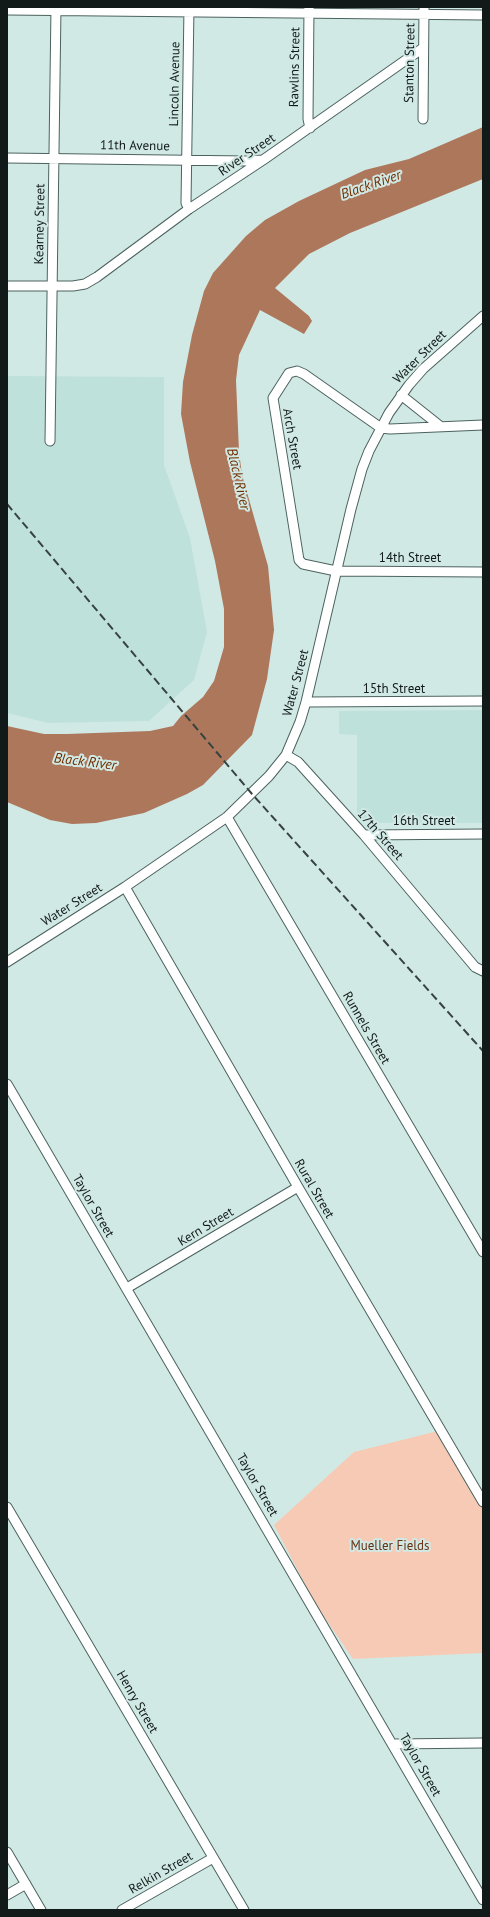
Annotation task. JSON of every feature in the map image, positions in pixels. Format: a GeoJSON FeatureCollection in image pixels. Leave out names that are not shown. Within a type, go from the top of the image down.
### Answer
{"type":"FeatureCollection","features":[{"type":"Feature","properties":{"kind":"street","name":"Kearney Street"},"geometry":{"type":"LineString","coordinates":[[50,441],[56,9]]}},
{"type":"Feature","properties":{"kind":"street"},"geometry":{"type":"LineString","coordinates":[[7,10],[424,11],[483,15]]}},
{"type":"Feature","properties":{"kind":"street","name":"Lincoln Avenue"},"geometry":{"type":"LineString","coordinates":[[189,10],[186,203],[189,209]]}},
{"type":"Feature","properties":{"kind":"street","name":"Rawlins Street"},"geometry":{"type":"LineString","coordinates":[[309,10],[308,119],[310,128]]}},
{"type":"Feature","properties":{"kind":"street","name":"Stanton Street"},"geometry":{"type":"LineString","coordinates":[[423,119],[424,11]]}},
{"type":"Feature","properties":{"kind":"street","name":"River Street"},"geometry":{"type":"LineString","coordinates":[[53,286],[73,286],[85,284],[97,277],[189,209],[310,128],[423,48]]}},
{"type":"Feature","properties":{"kind":"street","name":"11th Avenue"},"geometry":{"type":"LineString","coordinates":[[7,158],[263,160]]}},
{"type":"Feature","properties":{"kind":"street"},"geometry":{"type":"LineString","coordinates":[[7,286],[53,286]]}},
{"type":"Feature","properties":{"kind":"street","name":"Water Street"},"geometry":{"type":"LineString","coordinates":[[7,962],[125,887],[227,817],[269,776],[286,755],[300,722],[306,702],[336,571],[362,469],[381,428],[401,395],[423,369],[483,316]]}},
{"type":"Feature","properties":{"kind":"street","name":"Arch Street"},"geometry":{"type":"LineString","coordinates":[[336,571],[303,564],[299,560],[272,402],[273,395],[289,373],[292,371],[300,372],[381,428]]}},
{"type":"Feature","properties":{"kind":"street"},"geometry":{"type":"LineString","coordinates":[[401,395],[440,426]]}},
{"type":"Feature","properties":{"kind":"street"},"geometry":{"type":"LineString","coordinates":[[381,428],[390,429],[483,425]]}},
{"type":"Feature","properties":{"kind":"street","name":"14th Street"},"geometry":{"type":"LineString","coordinates":[[336,571],[483,572]]}},
{"type":"Feature","properties":{"kind":"street","name":"15th Street"},"geometry":{"type":"LineString","coordinates":[[306,702],[483,701]]}},
{"type":"Feature","properties":{"kind":"street","name":"17th Street"},"geometry":{"type":"LineString","coordinates":[[286,755],[298,762],[364,835],[475,967],[483,971]]}},
{"type":"Feature","properties":{"kind":"street","name":"Runnels Street"},"geometry":{"type":"LineString","coordinates":[[227,817],[483,1252]]}},
{"type":"Feature","properties":{"kind":"street","name":"16th Street"},"geometry":{"type":"LineString","coordinates":[[364,835],[483,834]]}},
{"type":"Feature","properties":{"kind":"street","name":"Rural Street"},"geometry":{"type":"LineString","coordinates":[[125,887],[298,1187],[483,1502]]}},
{"type":"Feature","properties":{"kind":"street","name":"Taylor Street"},"geometry":{"type":"LineString","coordinates":[[7,1084],[483,1900]]}},
{"type":"Feature","properties":{"kind":"street","name":"Kern Street"},"geometry":{"type":"LineString","coordinates":[[127,1288],[298,1187]]}},
{"type":"Feature","properties":{"kind":"street","name":"Henry Street"},"geometry":{"type":"LineString","coordinates":[[7,1507],[244,1910]]}},
{"type":"Feature","properties":{"kind":"street"},"geometry":{"type":"LineString","coordinates":[[393,1744],[483,1743]]}},
{"type":"Feature","properties":{"kind":"street"},"geometry":{"type":"LineString","coordinates":[[7,1852],[41,1910]]}},
{"type":"Feature","properties":{"kind":"street","name":"Relkin Street"},"geometry":{"type":"LineString","coordinates":[[122,1910],[213,1858]]}},
{"type":"Feature","properties":{"kind":"street"},"geometry":{"type":"LineString","coordinates":[[7,1895],[26,1884]]}},
{"type":"Feature","properties":{"kind":"shaded area"},"geometry":{"type":"Polygon","coordinates":[[[7,376],[164,377],[164,465],[190,538],[207,632],[194,680],[149,721],[48,723],[7,713],[7,376]]]}},
{"type":"Feature","properties":{"kind":"shaded area"},"geometry":{"type":"Polygon","coordinates":[[[483,710],[483,823],[367,823],[357,813],[357,735],[339,734],[339,711],[483,710]]]}},
{"type":"Feature","properties":{"kind":"green space","name":"Mueller Fields"},"geometry":{"type":"Polygon","coordinates":[[[438,1431],[483,1508],[483,1653],[353,1659],[316,1605],[274,1525],[354,1452],[438,1431]]]}},
{"type":"Feature","properties":{"kind":"water","name":"Black River"},"geometry":{"type":"Polygon","coordinates":[[[483,127],[483,179],[350,233],[309,254],[275,288],[309,316],[312,321],[304,334],[260,310],[239,355],[236,380],[239,452],[242,475],[268,566],[274,630],[267,679],[252,735],[203,785],[187,794],[144,813],[96,823],[72,824],[50,820],[7,802],[7,726],[44,734],[67,734],[150,731],[173,726],[181,716],[203,697],[214,681],[224,647],[224,609],[215,561],[190,462],[181,414],[183,382],[192,335],[204,291],[213,273],[246,236],[265,220],[299,201],[365,170],[409,159],[483,127]]]}},
{"type":"Feature","properties":{"kind":"railway"},"geometry":{"type":"LineString","coordinates":[[7,504],[252,794],[483,1051]]}}]}
